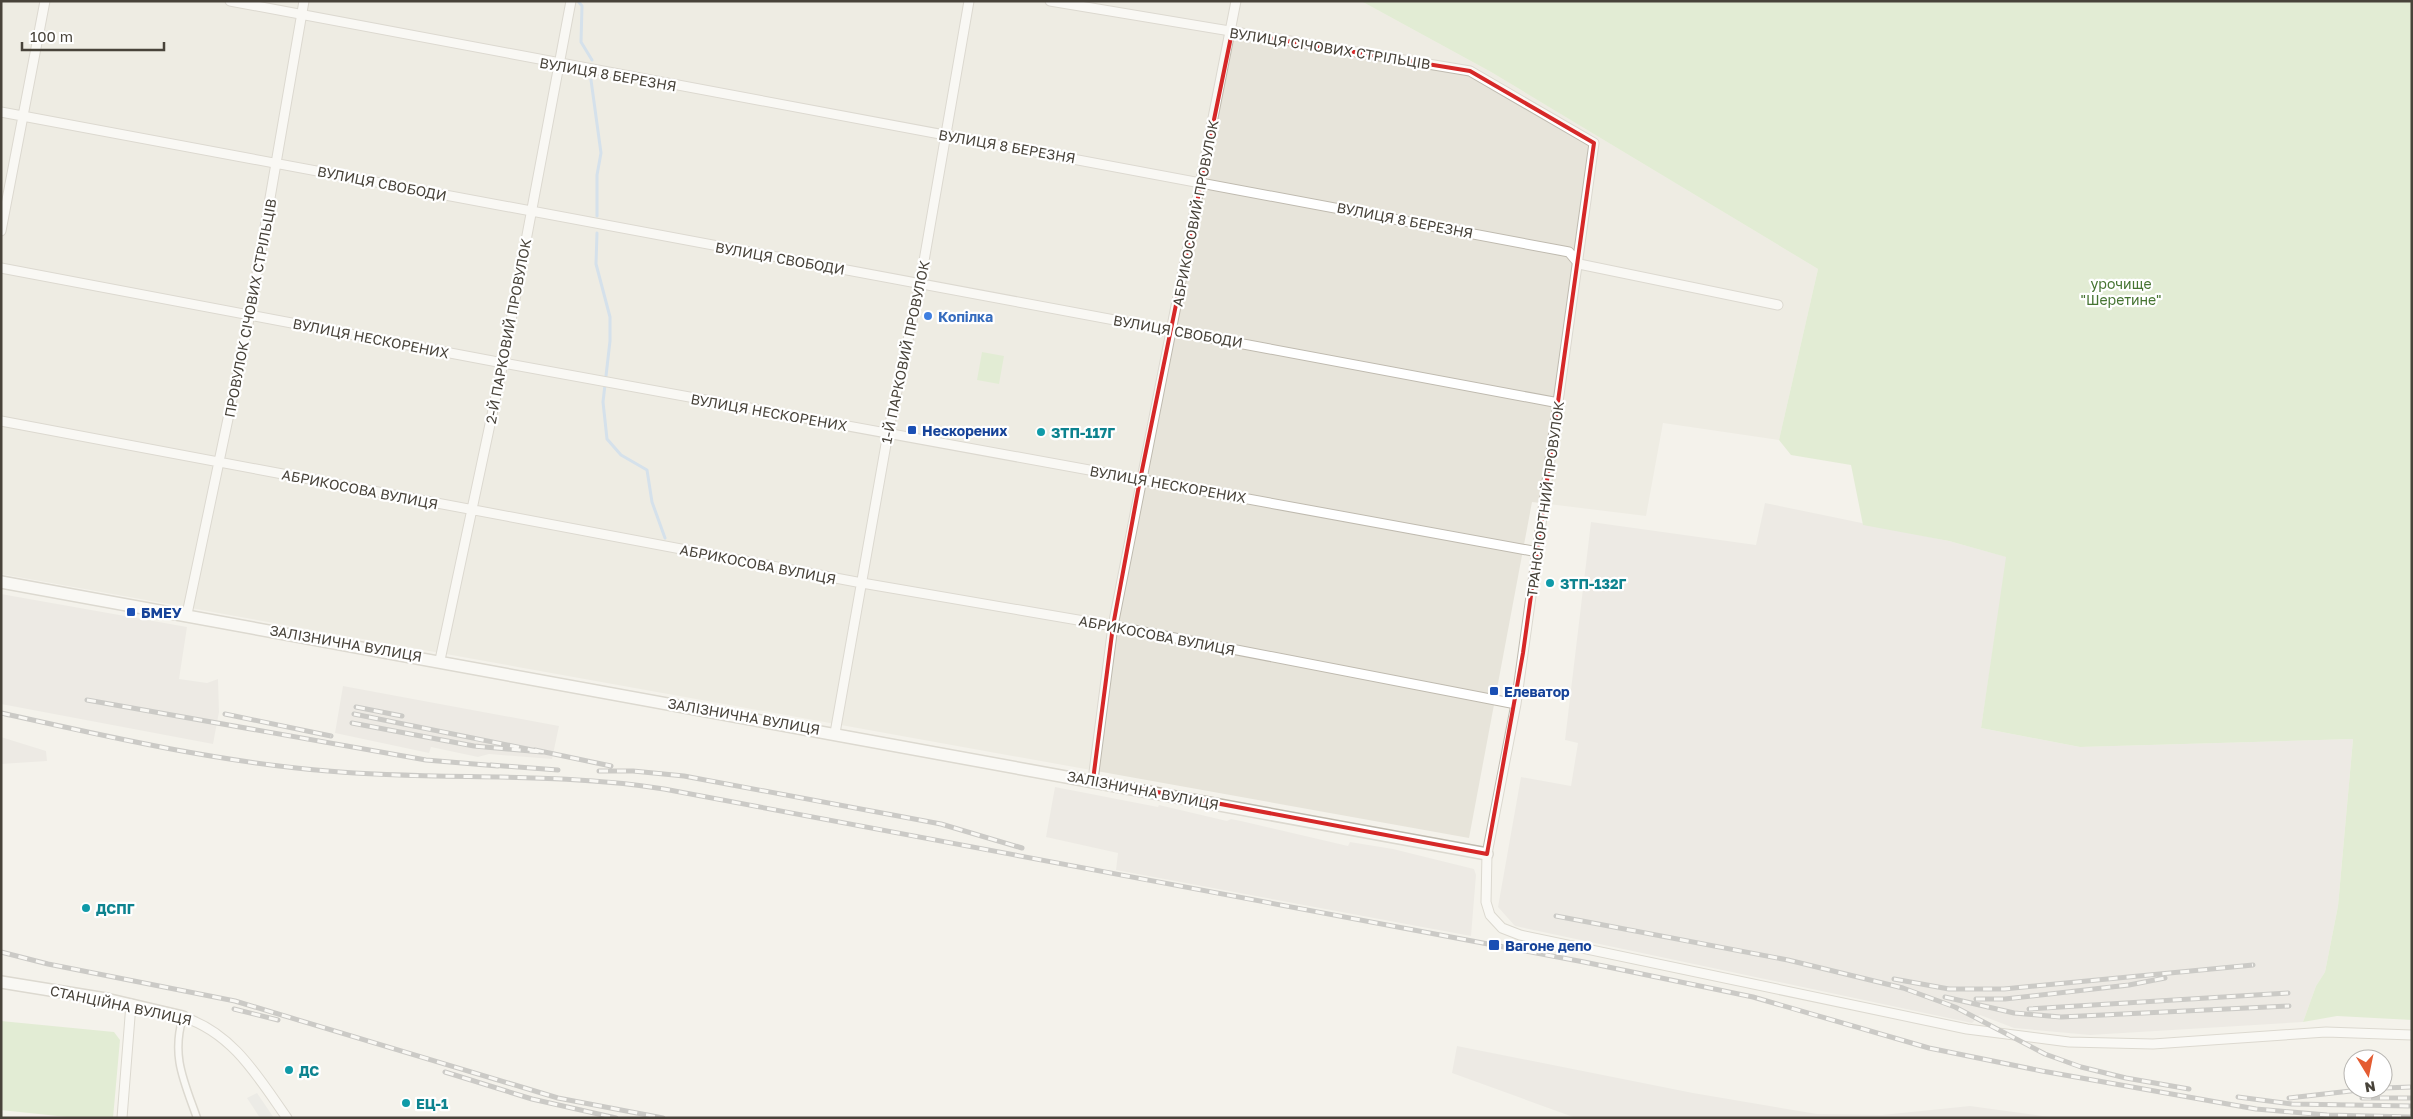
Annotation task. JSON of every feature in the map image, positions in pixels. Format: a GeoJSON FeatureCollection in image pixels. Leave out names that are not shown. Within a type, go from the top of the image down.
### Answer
{"type":"FeatureCollection","features":[{"type":"Feature","properties":{"kind":"street"},"geometry":{"type":"LineString","coordinates":[[1,231],[45,1]]}},
{"type":"Feature","properties":{"kind":"street","name":"ВУЛИЦЯ 8 БЕРЕЗНЯ"},"geometry":{"type":"LineString","coordinates":[[230,1],[559,65],[1201,181],[1569,252],[1579,264],[1778,305]]}},
{"type":"Feature","properties":{"kind":"street","name":"ПРОВУЛОК СІЧОВИХ СТРІЛЬЦІВ"},"geometry":{"type":"LineString","coordinates":[[187,614],[250,314],[304,1]]}},
{"type":"Feature","properties":{"kind":"street","name":"2-Й ПАРКОВИЙ ПРОВУЛОК"},"geometry":{"type":"LineString","coordinates":[[440,660],[502,363],[571,1]]}},
{"type":"Feature","properties":{"kind":"street","name":"1-Й ПАРКОВИЙ ПРОВУЛОК"},"geometry":{"type":"LineString","coordinates":[[835,733],[888,434],[920,284],[969,1]]}},
{"type":"Feature","properties":{"kind":"street","name":"ВУЛИЦЯ СІЧОВИХ СТРІЛЬЦІВ"},"geometry":{"type":"LineString","coordinates":[[1050,1],[1470,71],[1594,142]]}},
{"type":"Feature","properties":{"kind":"street","name":"АБРИКОСОВИЙ ПРОВУЛОК"},"geometry":{"type":"LineString","coordinates":[[1093,780],[1114,626],[1140,480],[1232,32],[1236,1]]}},
{"type":"Feature","properties":{"kind":"street","name":"ВУЛИЦЯ СВОБОДИ"},"geometry":{"type":"LineString","coordinates":[[1,112],[277,162],[532,212],[1559,403]]}},
{"type":"Feature","properties":{"kind":"street","name":"ТРАНСПОРТНИЙ ПРОВУЛОК"},"geometry":{"type":"LineString","coordinates":[[1594,142],[1579,264],[1516,704],[1487,854],[1486,902],[1490,915],[1510,932],[1967,1029],[2069,1042],[2112,1044],[2152,1044],[2308,1032],[2412,1035]]}},
{"type":"Feature","properties":{"kind":"street","name":"ВУЛИЦЯ НЕСКОРЕНИХ"},"geometry":{"type":"LineString","coordinates":[[1,268],[502,363],[1538,552]]}},
{"type":"Feature","properties":{"kind":"street","name":"АБРИКОСОВА ВУЛИЦЯ"},"geometry":{"type":"LineString","coordinates":[[1,421],[862,583],[1114,626],[1516,704]]}},
{"type":"Feature","properties":{"kind":"street","name":"ЗАЛІЗНИЧНА ВУЛИЦЯ"},"geometry":{"type":"LineString","coordinates":[[1,582],[440,660],[1487,854]]}},
{"type":"Feature","properties":{"kind":"street","name":"СТАНЦІЙНА ВУЛИЦЯ"},"geometry":{"type":"LineString","coordinates":[[1,982],[130,1004],[183,1017],[206,1026],[226,1040],[241,1055],[287,1118]]}},
{"type":"Feature","properties":{"kind":"street"},"geometry":{"type":"LineString","coordinates":[[122,1118],[130,1004]]}},
{"type":"Feature","properties":{"kind":"street"},"geometry":{"type":"LineString","coordinates":[[183,1017],[178,1033],[176,1053],[197,1118]]}},
{"type":"Feature","properties":{"kind":"highlighted area"},"geometry":{"type":"Polygon","coordinates":[[[1232,32],[1470,71],[1594,143],[1523,653],[1487,854],[1093,780],[1113,626],[1140,480],[1232,32]]]}},
{"type":"Feature","properties":{"kind":"shaded area"},"geometry":{"type":"Polygon","coordinates":[[[1,1],[1361,1],[1491,72],[1818,269],[1779,440],[1663,423],[1646,516],[1532,502],[1469,838],[1,574],[1,1]]]}},
{"type":"Feature","properties":{"kind":"shaded area"},"geometry":{"type":"Polygon","coordinates":[[[1765,503],[1949,541],[2007,557],[1981,728],[2080,747],[2353,739],[2338,906],[2325,972],[2316,986],[2303,1022],[2090,1035],[2014,1028],[1980,1015],[1972,1023],[1515,926],[1498,907],[1521,777],[1571,786],[1578,743],[1565,740],[1591,522],[1756,545],[1765,503]]]}},
{"type":"Feature","properties":{"kind":"shaded area"},"geometry":{"type":"Polygon","coordinates":[[[1,594],[187,627],[179,679],[207,683],[218,679],[219,712],[213,744],[1,704],[1,594]]]}},
{"type":"Feature","properties":{"kind":"shaded area"},"geometry":{"type":"Polygon","coordinates":[[[343,686],[559,726],[552,759],[489,754],[478,757],[431,747],[429,753],[335,733],[343,686]]]}},
{"type":"Feature","properties":{"kind":"shaded area"},"geometry":{"type":"Polygon","coordinates":[[[1,737],[46,751],[47,761],[1,764],[1,737]]]}},
{"type":"Feature","properties":{"kind":"shaded area"},"geometry":{"type":"Polygon","coordinates":[[[1055,787],[1158,807],[1159,805],[1227,821],[1231,819],[1241,821],[1348,846],[1350,842],[1393,849],[1474,869],[1476,875],[1471,936],[1116,870],[1118,853],[1046,837],[1055,787]]]}},
{"type":"Feature","properties":{"kind":"shaded area"},"geometry":{"type":"Polygon","coordinates":[[[1457,1046],[1693,1093],[1817,1114],[1882,1115],[1970,1106],[2057,1118],[1576,1118],[1452,1073],[1457,1046]]]}},
{"type":"Feature","properties":{"kind":"shaded area"},"geometry":{"type":"Polygon","coordinates":[[[257,1093],[274,1118],[260,1118],[247,1098],[257,1093]]]}},
{"type":"Feature","properties":{"kind":"green space","name":"урочище \"Шеретине\""},"geometry":{"type":"Polygon","coordinates":[[[1361,1],[2412,1],[2412,1020],[2337,1016],[2303,1022],[2316,986],[2325,972],[2338,906],[2353,739],[2080,747],[1981,728],[2006,557],[1949,541],[1863,525],[1851,465],[1791,455],[1779,440],[1818,269],[1491,72],[1361,1]]]}},
{"type":"Feature","properties":{"kind":"green space"},"geometry":{"type":"Polygon","coordinates":[[[982,352],[1004,356],[999,384],[977,380],[982,352]]]}},
{"type":"Feature","properties":{"kind":"green space"},"geometry":{"type":"Polygon","coordinates":[[[1,1021],[114,1032],[120,1040],[113,1118],[76,1118],[1,1110],[1,1021]]]}},
{"type":"Feature","properties":{"kind":"waterway"},"geometry":{"type":"LineString","coordinates":[[578,1],[582,6],[581,42],[592,60]]}},
{"type":"Feature","properties":{"kind":"waterway"},"geometry":{"type":"LineString","coordinates":[[591,80],[601,153],[597,175],[597,216]]}},
{"type":"Feature","properties":{"kind":"waterway"},"geometry":{"type":"LineString","coordinates":[[597,233],[596,264],[610,317],[610,341],[603,402],[607,439],[621,455],[647,470],[652,502],[665,538]]}},
{"type":"Feature","properties":{"kind":"railway"},"geometry":{"type":"LineString","coordinates":[[87,700],[426,760],[498,766]]}},
{"type":"Feature","properties":{"kind":"railway"},"geometry":{"type":"LineString","coordinates":[[356,707],[402,716]]}},
{"type":"Feature","properties":{"kind":"railway"},"geometry":{"type":"LineString","coordinates":[[1,713],[164,748],[287,767],[370,774],[580,780],[664,789],[1584,962],[1753,997],[1929,1048],[2042,1071],[2256,1109],[2327,1115],[2412,1117]]}},
{"type":"Feature","properties":{"kind":"railway"},"geometry":{"type":"LineString","coordinates":[[225,714],[331,736]]}},
{"type":"Feature","properties":{"kind":"railway"},"geometry":{"type":"LineString","coordinates":[[352,723],[474,746],[542,752],[354,714]]}},
{"type":"Feature","properties":{"kind":"railway"},"geometry":{"type":"LineString","coordinates":[[535,750],[611,766]]}},
{"type":"Feature","properties":{"kind":"railway"},"geometry":{"type":"LineString","coordinates":[[491,765],[558,770]]}},
{"type":"Feature","properties":{"kind":"railway"},"geometry":{"type":"LineString","coordinates":[[599,771],[633,771],[684,776],[941,824],[1022,848]]}},
{"type":"Feature","properties":{"kind":"railway"},"geometry":{"type":"LineString","coordinates":[[1556,916],[1788,960],[1903,988],[1955,1007],[2045,1054],[2081,1067],[2126,1078],[2189,1089]]}},
{"type":"Feature","properties":{"kind":"railway"},"geometry":{"type":"LineString","coordinates":[[1,952],[48,964],[235,1001],[558,1098],[663,1118]]}},
{"type":"Feature","properties":{"kind":"railway"},"geometry":{"type":"LineString","coordinates":[[1894,979],[1949,989],[2004,989],[2253,965]]}},
{"type":"Feature","properties":{"kind":"railway"},"geometry":{"type":"LineString","coordinates":[[1976,999],[2005,999],[2129,985],[2165,978]]}},
{"type":"Feature","properties":{"kind":"railway"},"geometry":{"type":"LineString","coordinates":[[2029,1009],[2288,993]]}},
{"type":"Feature","properties":{"kind":"railway"},"geometry":{"type":"LineString","coordinates":[[1945,997],[2014,1013],[2061,1017],[2289,1006]]}},
{"type":"Feature","properties":{"kind":"railway"},"geometry":{"type":"LineString","coordinates":[[234,1009],[278,1020]]}},
{"type":"Feature","properties":{"kind":"railway"},"geometry":{"type":"LineString","coordinates":[[445,1072],[532,1099],[616,1118]]}},
{"type":"Feature","properties":{"kind":"railway"},"geometry":{"type":"LineString","coordinates":[[2393,1088],[2412,1087]]}},
{"type":"Feature","properties":{"kind":"railway"},"geometry":{"type":"LineString","coordinates":[[2289,1098],[2343,1092]]}},
{"type":"Feature","properties":{"kind":"railway"},"geometry":{"type":"LineString","coordinates":[[2238,1097],[2292,1104],[2412,1106]]}},
{"type":"Feature","properties":{"kind":"railway"},"geometry":{"type":"LineString","coordinates":[[2393,1098],[2412,1098]]}},
{"type":"Feature","properties":{"kind":"place","name":"Копілка"},"geometry":{"type":"Point","coordinates":[928,316]}},
{"type":"Feature","properties":{"kind":"place","name":"Нескорених"},"geometry":{"type":"Point","coordinates":[912,430]}},
{"type":"Feature","properties":{"kind":"place","name":"ЗТП-117Г"},"geometry":{"type":"Point","coordinates":[1041,432]}},
{"type":"Feature","properties":{"kind":"place","name":"ЗТП-132Г"},"geometry":{"type":"Point","coordinates":[1550,583]}},
{"type":"Feature","properties":{"kind":"place","name":"БМЕУ"},"geometry":{"type":"Point","coordinates":[131,612]}},
{"type":"Feature","properties":{"kind":"place","name":"Елеватор"},"geometry":{"type":"Point","coordinates":[1494,691]}},
{"type":"Feature","properties":{"kind":"place","name":"ДСПГ"},"geometry":{"type":"Point","coordinates":[86,908]}},
{"type":"Feature","properties":{"kind":"place","name":"Вагоне депо"},"geometry":{"type":"Point","coordinates":[1494,945]}},
{"type":"Feature","properties":{"kind":"place","name":"ДС"},"geometry":{"type":"Point","coordinates":[289,1070]}},
{"type":"Feature","properties":{"kind":"place","name":"ЕЦ-1"},"geometry":{"type":"Point","coordinates":[406,1103]}}]}
